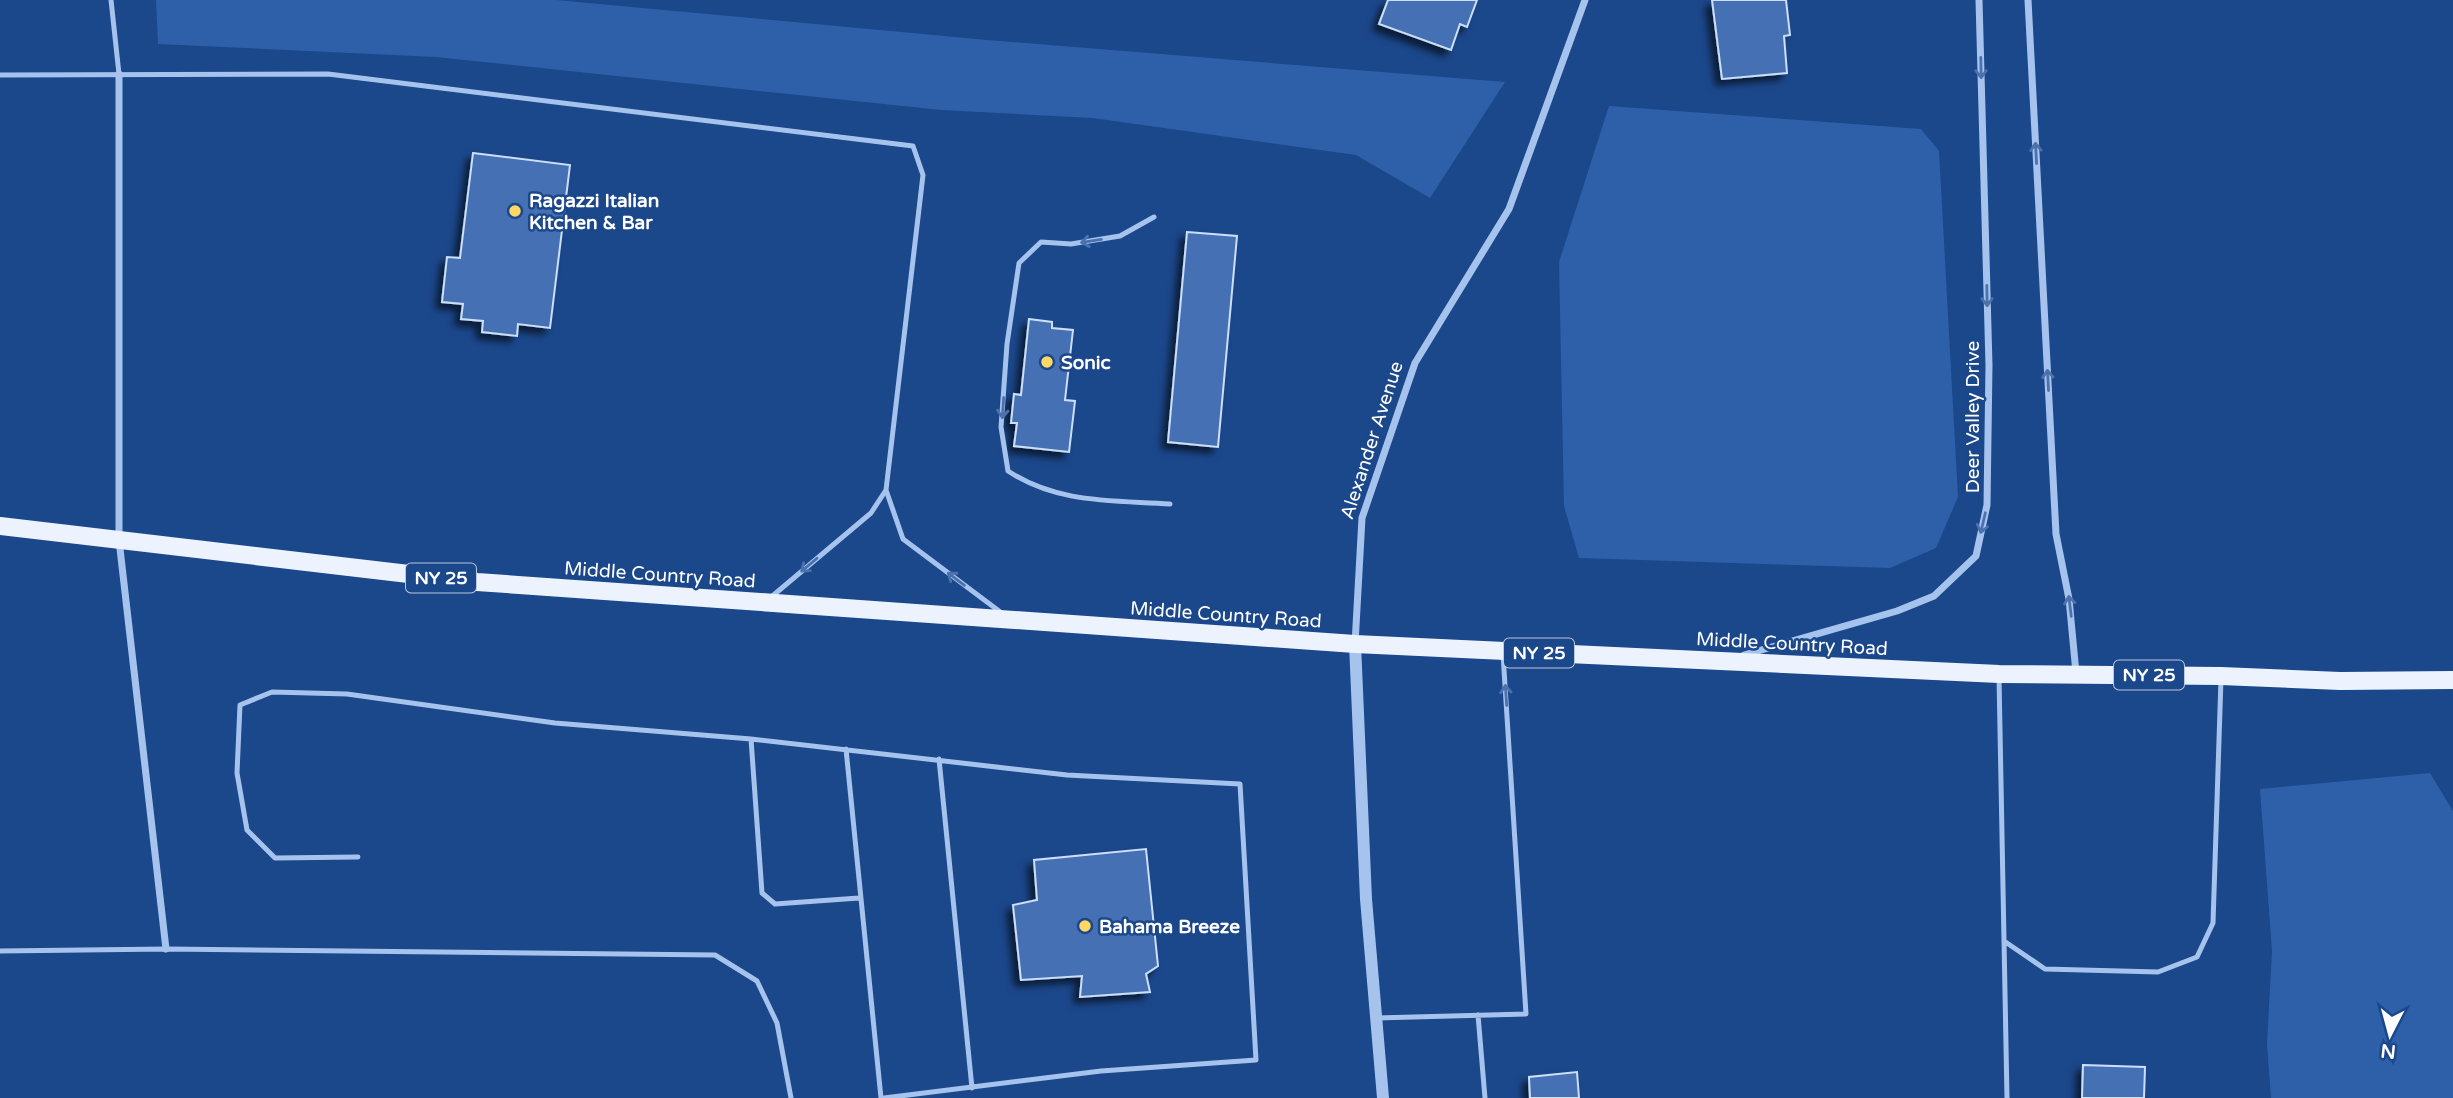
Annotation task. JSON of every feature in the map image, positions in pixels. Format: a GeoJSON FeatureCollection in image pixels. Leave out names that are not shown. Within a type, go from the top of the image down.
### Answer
{"type":"FeatureCollection","features":[{"type":"Feature","properties":{"kind":"main road","name":"Middle Country Road"},"geometry":{"type":"LineString","coordinates":[[0,526],[477,582],[1354,645],[1999,674],[2221,676],[2340,681],[2453,680]]}},
{"type":"Feature","properties":{"kind":"street","name":"Alexander Avenue"},"geometry":{"type":"LineString","coordinates":[[1383,1098],[1366,899],[1354,645],[1362,518],[1415,363],[1509,209],[1585,0]]}},
{"type":"Feature","properties":{"kind":"street","name":"Deer Valley Drive"},"geometry":{"type":"LineString","coordinates":[[1724,661],[1897,611],[1934,596],[1976,556],[1987,505],[1989,379],[1979,0]]}},
{"type":"Feature","properties":{"kind":"street"},"geometry":{"type":"LineString","coordinates":[[2028,0],[2056,534],[2069,599],[2077,674]]}},
{"type":"Feature","properties":{"kind":"street"},"geometry":{"type":"LineString","coordinates":[[119,74],[119,540],[166,949]]}},
{"type":"Feature","properties":{"kind":"lane"},"geometry":{"type":"LineString","coordinates":[[111,0],[119,74]]}},
{"type":"Feature","properties":{"kind":"lane"},"geometry":{"type":"LineString","coordinates":[[0,75],[328,74],[913,146],[923,176],[886,490],[903,540],[1011,620]]}},
{"type":"Feature","properties":{"kind":"lane"},"geometry":{"type":"LineString","coordinates":[[1154,217],[1119,236],[1071,244],[1041,242],[1019,263],[1007,344],[1001,426],[1008,471],[1031,486],[1065,496],[1170,504]]}},
{"type":"Feature","properties":{"kind":"lane"},"geometry":{"type":"LineString","coordinates":[[765,602],[871,513],[886,490]]}},
{"type":"Feature","properties":{"kind":"lane"},"geometry":{"type":"LineString","coordinates":[[1376,1018],[1526,1014],[1503,651]]}},
{"type":"Feature","properties":{"kind":"lane"},"geometry":{"type":"LineString","coordinates":[[1999,674],[2007,1098]]}},
{"type":"Feature","properties":{"kind":"lane"},"geometry":{"type":"LineString","coordinates":[[2004,941],[2045,969],[2158,972],[2197,957],[2213,923],[2221,676]]}},
{"type":"Feature","properties":{"kind":"lane"},"geometry":{"type":"LineString","coordinates":[[358,858],[275,858],[247,830],[237,773],[240,705],[272,692],[347,694],[555,723],[751,739],[846,749],[939,759],[1067,775],[1240,784],[1256,1060],[1101,1071],[882,1098],[859,898],[846,749]]}},
{"type":"Feature","properties":{"kind":"lane"},"geometry":{"type":"LineString","coordinates":[[751,739],[762,893],[775,904],[859,898]]}},
{"type":"Feature","properties":{"kind":"lane"},"geometry":{"type":"LineString","coordinates":[[939,759],[972,1088]]}},
{"type":"Feature","properties":{"kind":"lane"},"geometry":{"type":"LineString","coordinates":[[0,951],[166,949],[715,955],[757,981],[777,1023],[791,1098]]}},
{"type":"Feature","properties":{"kind":"lane"},"geometry":{"type":"LineString","coordinates":[[1478,1015],[1485,1098]]}},
{"type":"Feature","properties":{"kind":"shaded area"},"geometry":{"type":"Polygon","coordinates":[[[156,0],[556,0],[987,40],[1505,82],[1430,198],[1356,155],[1093,118],[941,110],[436,57],[158,44],[156,0]]]}},
{"type":"Feature","properties":{"kind":"shaded area"},"geometry":{"type":"Polygon","coordinates":[[[1609,106],[1921,129],[1939,151],[1958,497],[1936,548],[1890,568],[1579,558],[1564,506],[1559,262],[1609,106]]]}},
{"type":"Feature","properties":{"kind":"shaded area"},"geometry":{"type":"Polygon","coordinates":[[[2430,773],[2453,811],[2453,1098],[2271,1098],[2267,1044],[2272,951],[2260,789],[2430,773]]]}},
{"type":"Feature","properties":{"kind":"building"},"geometry":{"type":"Polygon","coordinates":[[[1388,0],[1477,0],[1467,27],[1460,24],[1451,50],[1379,24],[1388,0]]]}},
{"type":"Feature","properties":{"kind":"building"},"geometry":{"type":"Polygon","coordinates":[[[1712,0],[1786,0],[1790,35],[1784,36],[1787,73],[1722,79],[1712,0]]]}},
{"type":"Feature","properties":{"kind":"building","name":"Ragazzi Italian Kitchen & Bar"},"geometry":{"type":"Polygon","coordinates":[[[473,153],[570,165],[550,328],[518,324],[517,336],[482,332],[483,321],[461,319],[463,304],[442,302],[447,257],[460,258],[473,153]]]}},
{"type":"Feature","properties":{"kind":"building"},"geometry":{"type":"Polygon","coordinates":[[[1187,232],[1237,236],[1218,447],[1168,442],[1187,232]]]}},
{"type":"Feature","properties":{"kind":"building","name":"Sonic"},"geometry":{"type":"Polygon","coordinates":[[[1029,319],[1052,322],[1052,328],[1073,330],[1065,400],[1075,401],[1069,452],[1014,446],[1017,423],[1011,423],[1014,394],[1021,395],[1029,319]]]}},
{"type":"Feature","properties":{"kind":"building"},"geometry":{"type":"Polygon","coordinates":[[[1146,849],[1158,966],[1146,974],[1150,992],[1080,997],[1082,976],[1021,980],[1013,905],[1037,900],[1034,860],[1146,849]]]}},
{"type":"Feature","properties":{"kind":"building"},"geometry":{"type":"Polygon","coordinates":[[[2083,1065],[2145,1067],[2144,1098],[2082,1098],[2083,1065]]]}},
{"type":"Feature","properties":{"kind":"building"},"geometry":{"type":"Polygon","coordinates":[[[1577,1072],[1579,1098],[1530,1098],[1529,1077],[1577,1072]]]}},
{"type":"Feature","properties":{"kind":"place","name":"Ragazzi Italian Kitchen & Bar"},"geometry":{"type":"Point","coordinates":[515,211]}},
{"type":"Feature","properties":{"kind":"place","name":"Sonic"},"geometry":{"type":"Point","coordinates":[1047,362]}},
{"type":"Feature","properties":{"kind":"place","name":"Bahama Breeze"},"geometry":{"type":"Point","coordinates":[1085,926]}}]}
